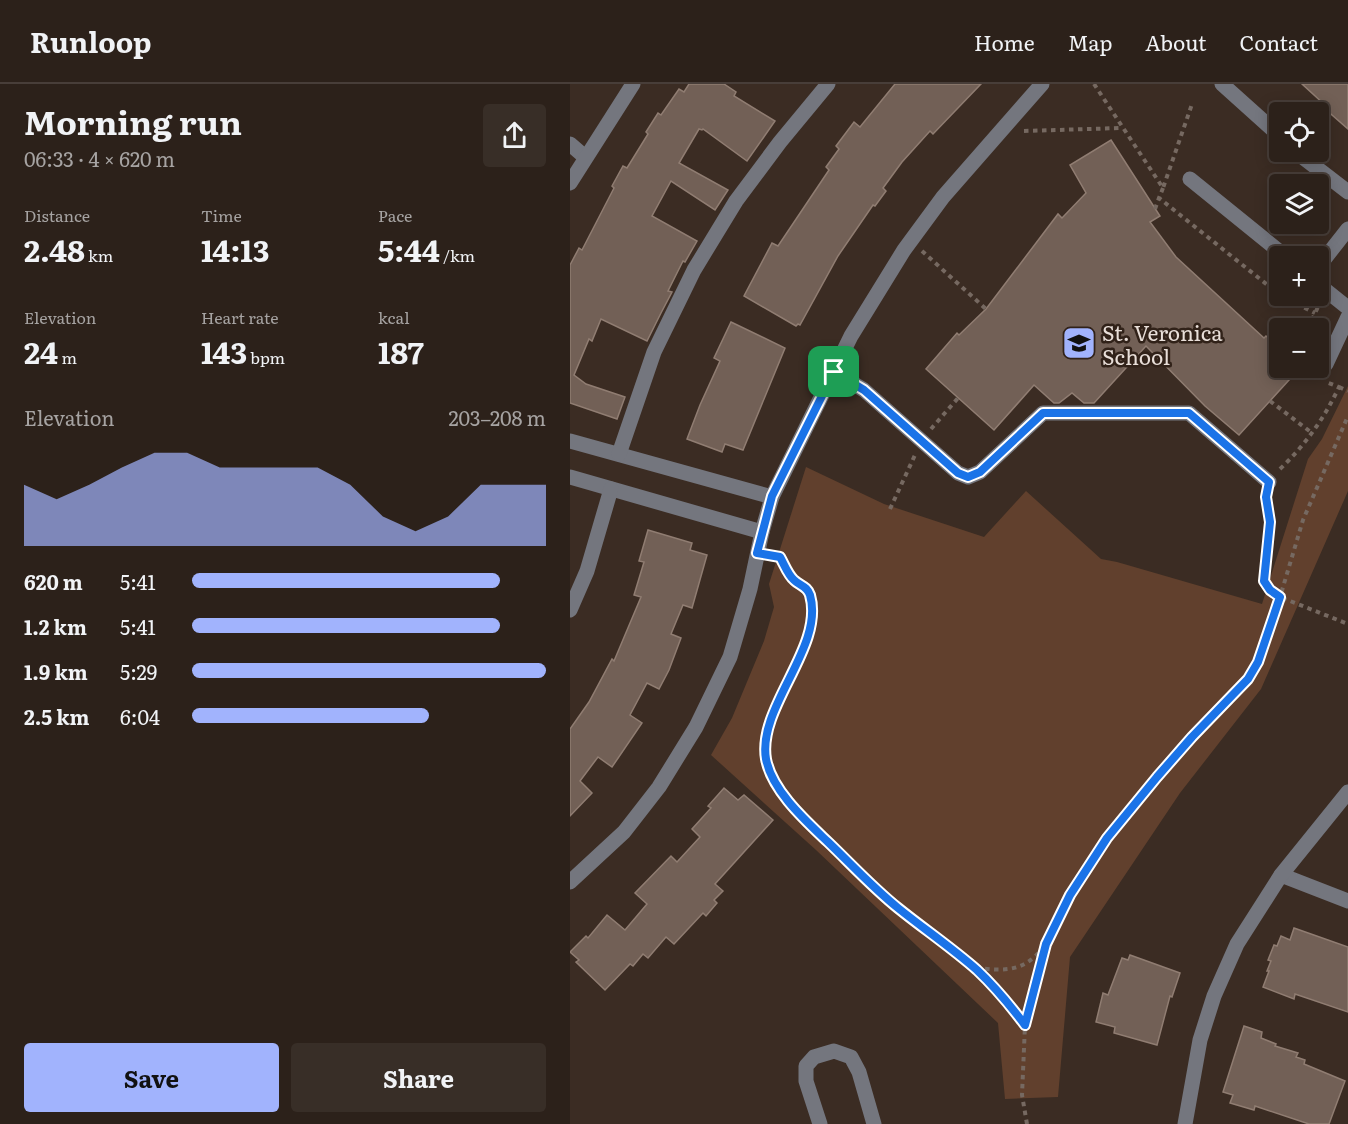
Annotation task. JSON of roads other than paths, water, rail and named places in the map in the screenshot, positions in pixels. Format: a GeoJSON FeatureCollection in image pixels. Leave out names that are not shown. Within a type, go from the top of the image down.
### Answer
{"type":"FeatureCollection","features":[{"type":"Feature","properties":{"kind":"street"},"geometry":{"type":"LineString","coordinates":[[570,183],[633,84]]}},
{"type":"Feature","properties":{"kind":"street"},"geometry":{"type":"LineString","coordinates":[[619,454],[654,352],[694,270],[736,201],[780,142],[828,84]]}},
{"type":"Feature","properties":{"kind":"street"},"geometry":{"type":"LineString","coordinates":[[570,882],[624,832],[659,787],[696,727],[730,657],[750,589],[772,496],[851,336],[910,241],[943,197],[1042,84]]}},
{"type":"Feature","properties":{"kind":"street"},"geometry":{"type":"LineString","coordinates":[[1222,84],[1269,126]]}},
{"type":"Feature","properties":{"kind":"street"},"geometry":{"type":"LineString","coordinates":[[570,144],[585,157]]}},
{"type":"Feature","properties":{"kind":"street"},"geometry":{"type":"LineString","coordinates":[[1309,162],[1348,192]]}},
{"type":"Feature","properties":{"kind":"street"},"geometry":{"type":"LineString","coordinates":[[1190,179],[1272,246]]}},
{"type":"Feature","properties":{"kind":"street"},"geometry":{"type":"LineString","coordinates":[[1329,253],[1348,229]]}},
{"type":"Feature","properties":{"kind":"street"},"geometry":{"type":"LineString","coordinates":[[1329,293],[1348,309]]}},
{"type":"Feature","properties":{"kind":"street"},"geometry":{"type":"LineString","coordinates":[[1329,356],[1348,317]]}},
{"type":"Feature","properties":{"kind":"street"},"geometry":{"type":"LineString","coordinates":[[834,372],[864,390],[958,473],[968,477],[980,472],[1043,413],[1189,413],[1269,482]]}},
{"type":"Feature","properties":{"kind":"street"},"geometry":{"type":"LineString","coordinates":[[570,441],[772,496]]}},
{"type":"Feature","properties":{"kind":"street"},"geometry":{"type":"LineString","coordinates":[[570,477],[762,532]]}},
{"type":"Feature","properties":{"kind":"street"},"geometry":{"type":"LineString","coordinates":[[570,610],[586,571],[611,489]]}},
{"type":"Feature","properties":{"kind":"street"},"geometry":{"type":"LineString","coordinates":[[1185,1124],[1200,1040],[1214,996],[1237,944],[1281,875],[1348,792]]}},
{"type":"Feature","properties":{"kind":"street"},"geometry":{"type":"LineString","coordinates":[[1281,875],[1348,901]]}},
{"type":"Feature","properties":{"kind":"street"},"geometry":{"type":"LineString","coordinates":[[820,1124],[806,1081],[806,1066],[814,1057],[834,1051],[851,1057],[859,1072],[874,1124]]}},
{"type":"Feature","properties":{"kind":"place","name":"St. Veronica School"},"geometry":{"type":"Point","coordinates":[1079,343]}}]}
